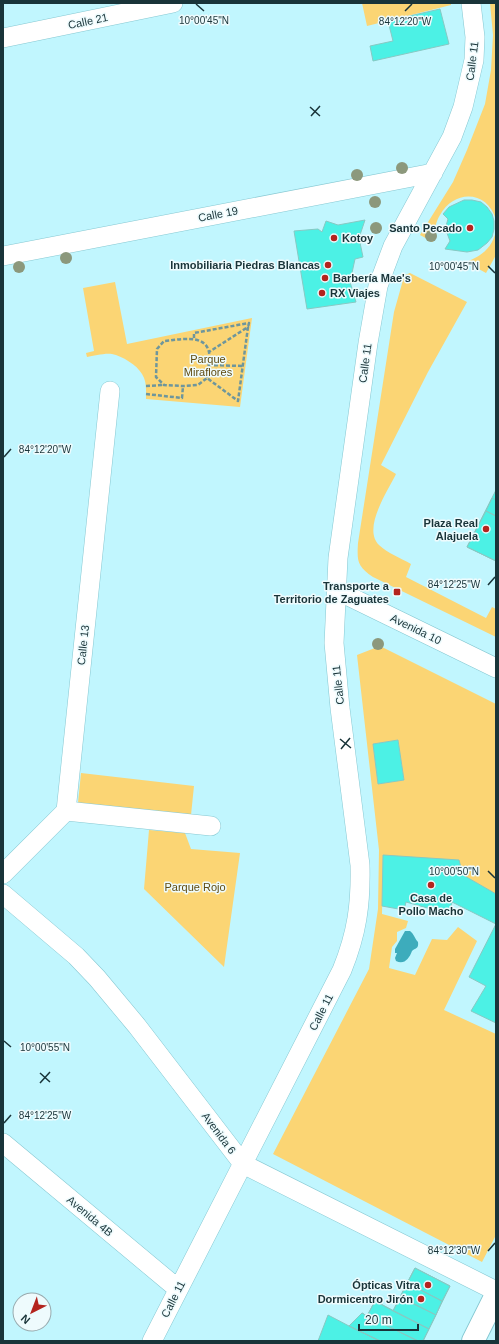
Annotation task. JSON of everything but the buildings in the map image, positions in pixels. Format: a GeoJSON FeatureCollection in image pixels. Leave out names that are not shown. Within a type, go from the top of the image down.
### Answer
{"type":"FeatureCollection","features":[{"type":"Feature","properties":{"kind":"main road"},"geometry":{"type":"LineString","coordinates":[[473,1341],[496,1295]]}},
{"type":"Feature","properties":{"kind":"street","name":"Calle 21"},"geometry":{"type":"LineString","coordinates":[[3,38],[173,3]]}},
{"type":"Feature","properties":{"kind":"street","name":"Calle 11"},"geometry":{"type":"LineString","coordinates":[[152,1341],[342,970],[350,952],[357,928],[361,886],[360,865],[340,708],[334,643],[338,558],[368,343],[378,286],[393,246],[452,137],[463,107],[474,60],[475,37],[471,3]]}},
{"type":"Feature","properties":{"kind":"street","name":"Calle 19"},"geometry":{"type":"LineString","coordinates":[[3,256],[433,173]]}},
{"type":"Feature","properties":{"kind":"street","name":"Calle 13"},"geometry":{"type":"LineString","coordinates":[[66,811],[110,391]]}},
{"type":"Feature","properties":{"kind":"street","name":"Avenida 10"},"geometry":{"type":"LineString","coordinates":[[336,590],[496,668]]}},
{"type":"Feature","properties":{"kind":"street"},"geometry":{"type":"LineString","coordinates":[[3,874],[66,811],[210,826]]}},
{"type":"Feature","properties":{"kind":"street","name":"Avenida 6"},"geometry":{"type":"LineString","coordinates":[[3,894],[76,956],[97,978],[137,1026],[242,1164],[496,1291]]}},
{"type":"Feature","properties":{"kind":"street","name":"Avenida 4B"},"geometry":{"type":"LineString","coordinates":[[3,1143],[178,1289]]}},
{"type":"Feature","properties":{"kind":"path"},"geometry":{"type":"LineString","coordinates":[[194,338],[194,333],[249,323],[238,401],[207,378]]}},
{"type":"Feature","properties":{"kind":"path"},"geometry":{"type":"LineString","coordinates":[[209,352],[248,327]]}},
{"type":"Feature","properties":{"kind":"path"},"geometry":{"type":"LineString","coordinates":[[146,386],[198,385],[207,378],[209,352],[204,344],[194,338],[164,341],[157,349],[156,377],[164,385]]}},
{"type":"Feature","properties":{"kind":"path"},"geometry":{"type":"LineString","coordinates":[[208,365],[243,366]]}},
{"type":"Feature","properties":{"kind":"path"},"geometry":{"type":"LineString","coordinates":[[146,394],[182,398],[183,386]]}},
{"type":"Feature","properties":{"kind":"green space"},"geometry":{"type":"Polygon","coordinates":[[[362,3],[451,3],[451,5],[367,26],[362,3]]]}},
{"type":"Feature","properties":{"kind":"green space"},"geometry":{"type":"Polygon","coordinates":[[[490,3],[496,3],[496,220],[492,210],[486,203],[478,198],[470,196],[462,197],[446,207],[438,218],[433,242],[420,235],[453,182],[485,104],[491,70],[493,35],[490,3]]]}},
{"type":"Feature","properties":{"kind":"green space"},"geometry":{"type":"Polygon","coordinates":[[[496,231],[496,255],[486,273],[466,262],[486,251],[492,242],[496,231]]]}},
{"type":"Feature","properties":{"kind":"green space"},"geometry":{"type":"Polygon","coordinates":[[[410,273],[467,302],[428,372],[381,465],[396,474],[378,510],[373,529],[375,538],[382,548],[411,564],[406,577],[486,618],[492,607],[496,609],[496,637],[373,577],[364,570],[358,559],[358,543],[394,312],[405,275],[410,273]]]}},
{"type":"Feature","properties":{"kind":"green space","name":"Parque Miraflores"},"geometry":{"type":"Polygon","coordinates":[[[115,282],[127,344],[252,318],[240,407],[146,399],[144,377],[133,364],[112,354],[87,357],[86,353],[94,351],[83,288],[115,282]]]}},
{"type":"Feature","properties":{"kind":"green space"},"geometry":{"type":"Polygon","coordinates":[[[380,646],[496,704],[496,894],[463,875],[459,860],[383,856],[382,914],[408,921],[406,928],[397,932],[397,941],[392,947],[389,968],[415,975],[432,939],[447,940],[458,927],[477,941],[444,1010],[496,1034],[496,1235],[482,1262],[273,1154],[369,969],[378,909],[379,850],[357,655],[380,646]],[[398,740],[373,744],[378,784],[404,780],[398,740]]]}},
{"type":"Feature","properties":{"kind":"green space"},"geometry":{"type":"Polygon","coordinates":[[[81,773],[194,786],[191,815],[78,803],[81,773]]]}},
{"type":"Feature","properties":{"kind":"green space","name":"Parque Rojo"},"geometry":{"type":"Polygon","coordinates":[[[149,830],[185,833],[191,849],[240,853],[224,967],[144,889],[149,830]]]}},
{"type":"Feature","properties":{"kind":"water"},"geometry":{"type":"Polygon","coordinates":[[[405,931],[411,932],[418,942],[418,946],[412,951],[404,962],[399,962],[396,961],[395,958],[397,953],[395,953],[395,949],[405,931]]]}},
{"type":"Feature","properties":{"kind":"place","name":"Santo Pecado"},"geometry":{"type":"Point","coordinates":[470,228]}},
{"type":"Feature","properties":{"kind":"place","name":"Kotoy"},"geometry":{"type":"Point","coordinates":[334,238]}},
{"type":"Feature","properties":{"kind":"place","name":"Inmobiliaria Piedras Blancas"},"geometry":{"type":"Point","coordinates":[328,265]}},
{"type":"Feature","properties":{"kind":"place","name":"Barbería Mae's"},"geometry":{"type":"Point","coordinates":[325,278]}},
{"type":"Feature","properties":{"kind":"place","name":"RX Viajes"},"geometry":{"type":"Point","coordinates":[322,293]}},
{"type":"Feature","properties":{"kind":"place","name":"Plaza Real Alajuela"},"geometry":{"type":"Point","coordinates":[486,529]}},
{"type":"Feature","properties":{"kind":"place","name":"Transporte a Territorio de Zaguates"},"geometry":{"type":"Point","coordinates":[397,592]}},
{"type":"Feature","properties":{"kind":"place","name":"Casa de Pollo Macho"},"geometry":{"type":"Point","coordinates":[431,885]}},
{"type":"Feature","properties":{"kind":"place","name":"Ópticas Vitra"},"geometry":{"type":"Point","coordinates":[428,1285]}},
{"type":"Feature","properties":{"kind":"place","name":"Dormicentro Jirón"},"geometry":{"type":"Point","coordinates":[421,1299]}}]}
